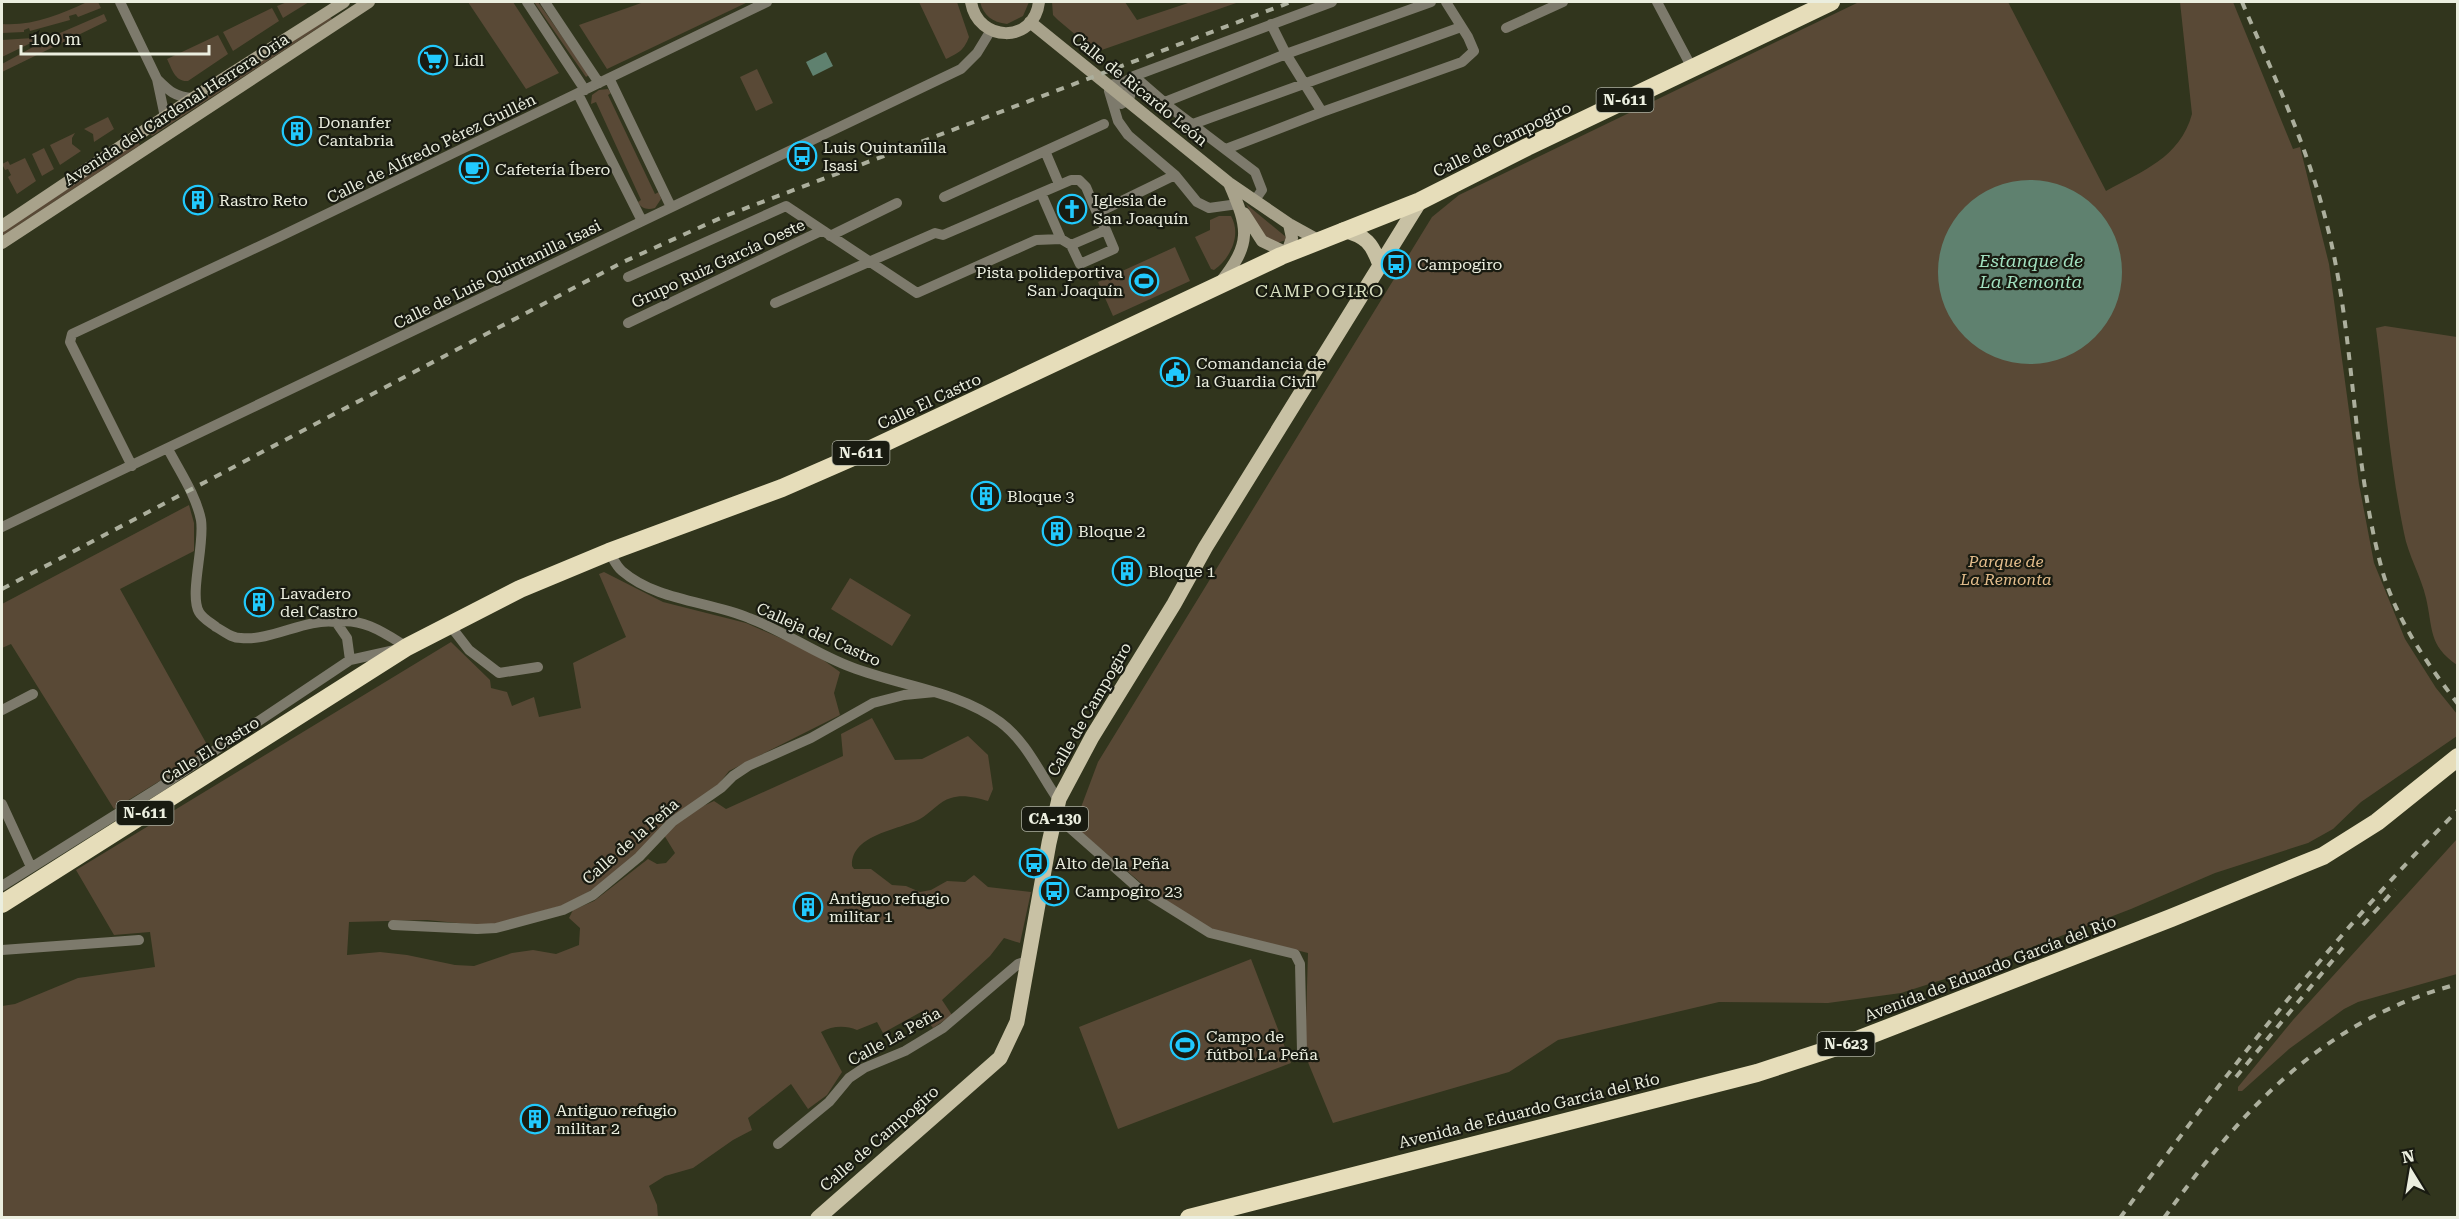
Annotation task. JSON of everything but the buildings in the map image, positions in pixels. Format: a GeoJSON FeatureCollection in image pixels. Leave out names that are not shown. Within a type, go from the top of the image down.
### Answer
{"type":"FeatureCollection","features":[{"type":"Feature","properties":{"kind":"highway","name":"Calle de Campogiro"},"geometry":{"type":"LineString","coordinates":[[1420,201],[1831,2]]}},
{"type":"Feature","properties":{"kind":"highway","name":"Calle El Castro"},"geometry":{"type":"LineString","coordinates":[[2,904],[407,647],[449,624],[520,589],[609,552],[783,488],[1024,378],[1287,253],[1420,201]]}},
{"type":"Feature","properties":{"kind":"highway","name":"Avenida de Eduardo García del Río"},"geometry":{"type":"LineString","coordinates":[[1189,1218],[1757,1073],[1852,1042],[2182,914],[2323,856],[2377,822],[2457,757]]}},
{"type":"Feature","properties":{"kind":"main road","name":"Avenida del Cardenal Herrera Oria"},"geometry":{"type":"LineString","coordinates":[[2,226],[193,98],[344,2]]}},
{"type":"Feature","properties":{"kind":"main road","name":"Avenida del Cardenal Herrera Oria"},"geometry":{"type":"LineString","coordinates":[[2,243],[369,2]]}},
{"type":"Feature","properties":{"kind":"main road"},"geometry":{"type":"LineString","coordinates":[[971,2],[978,19],[991,30],[999,33],[1016,32],[1030,22],[1036,14],[1039,2]]}},
{"type":"Feature","properties":{"kind":"main road","name":"Calle de Ricardo León"},"geometry":{"type":"LineString","coordinates":[[1030,22],[1229,183],[1289,224],[1318,240]]}},
{"type":"Feature","properties":{"kind":"main road","name":"Calle de Ricardo León"},"geometry":{"type":"LineString","coordinates":[[1216,287],[1234,265],[1243,249],[1244,228],[1238,204],[1229,183]]}},
{"type":"Feature","properties":{"kind":"main road","name":"Calle de Campogiro"},"geometry":{"type":"LineString","coordinates":[[818,1218],[1000,1058],[1017,1022],[1059,801],[1092,737],[1174,604],[1205,548],[1420,201]]}},
{"type":"Feature","properties":{"kind":"main road","name":"Calle de Ricardo León"},"geometry":{"type":"LineString","coordinates":[[1238,204],[1262,241],[1287,253]]}},
{"type":"Feature","properties":{"kind":"main road"},"geometry":{"type":"LineString","coordinates":[[1287,253],[1292,238],[1289,224]]}},
{"type":"Feature","properties":{"kind":"main road"},"geometry":{"type":"LineString","coordinates":[[1343,230],[1366,239],[1375,251],[1380,265]]}},
{"type":"Feature","properties":{"kind":"street"},"geometry":{"type":"LineString","coordinates":[[120,2],[157,79],[165,117]]}},
{"type":"Feature","properties":{"kind":"street"},"geometry":{"type":"LineString","coordinates":[[527,2],[581,92],[642,221]]}},
{"type":"Feature","properties":{"kind":"street"},"geometry":{"type":"LineString","coordinates":[[545,2],[599,83]]}},
{"type":"Feature","properties":{"kind":"street"},"geometry":{"type":"LineString","coordinates":[[581,92],[767,2]]}},
{"type":"Feature","properties":{"kind":"street"},"geometry":{"type":"LineString","coordinates":[[1238,204],[1209,208],[1197,202],[1175,175],[1128,135],[1118,121],[1113,102],[1121,104],[1129,100],[1129,88],[1123,83],[1134,76],[1332,2]]}},
{"type":"Feature","properties":{"kind":"street"},"geometry":{"type":"LineString","coordinates":[[1165,102],[1286,54],[1431,2]]}},
{"type":"Feature","properties":{"kind":"street"},"geometry":{"type":"LineString","coordinates":[[1226,149],[1462,62],[1474,51],[1446,2]]}},
{"type":"Feature","properties":{"kind":"street"},"geometry":{"type":"LineString","coordinates":[[1506,28],[1563,2]]}},
{"type":"Feature","properties":{"kind":"street"},"geometry":{"type":"LineString","coordinates":[[1657,2],[1692,68]]}},
{"type":"Feature","properties":{"kind":"street"},"geometry":{"type":"LineString","coordinates":[[1271,24],[1286,54],[1322,112]]}},
{"type":"Feature","properties":{"kind":"street"},"geometry":{"type":"LineString","coordinates":[[1192,124],[1303,82],[1461,27]]}},
{"type":"Feature","properties":{"kind":"street","name":"Calle de Luis Quintanilla Isasi"},"geometry":{"type":"LineString","coordinates":[[2,527],[961,69],[977,53],[991,30]]}},
{"type":"Feature","properties":{"kind":"street","name":"Calle de Ricardo León"},"geometry":{"type":"LineString","coordinates":[[1134,76],[1255,172],[1262,190],[1255,200]]}},
{"type":"Feature","properties":{"kind":"street"},"geometry":{"type":"LineString","coordinates":[[609,78],[670,207]]}},
{"type":"Feature","properties":{"kind":"street"},"geometry":{"type":"LineString","coordinates":[[157,79],[169,92],[178,97],[193,98]]}},
{"type":"Feature","properties":{"kind":"street","name":"Calle de Alfredo Pérez Guillén"},"geometry":{"type":"LineString","coordinates":[[132,466],[70,342],[72,334],[581,92]]}},
{"type":"Feature","properties":{"kind":"street"},"geometry":{"type":"LineString","coordinates":[[944,197],[1104,124]]}},
{"type":"Feature","properties":{"kind":"street"},"geometry":{"type":"LineString","coordinates":[[1045,151],[1059,184]]}},
{"type":"Feature","properties":{"kind":"street"},"geometry":{"type":"LineString","coordinates":[[1097,213],[1175,175]]}},
{"type":"Feature","properties":{"kind":"street"},"geometry":{"type":"LineString","coordinates":[[775,303],[935,233],[943,235],[1071,180],[1079,180],[1086,187],[1114,249],[1080,264],[1071,245],[1061,239],[1041,193]]}},
{"type":"Feature","properties":{"kind":"street","name":"Grupo Ruiz García Oeste"},"geometry":{"type":"LineString","coordinates":[[628,323],[897,203]]}},
{"type":"Feature","properties":{"kind":"street","name":"Grupo Ruiz García Oeste"},"geometry":{"type":"LineString","coordinates":[[628,277],[786,206],[917,293],[1036,240],[1061,239]]}},
{"type":"Feature","properties":{"kind":"street"},"geometry":{"type":"LineString","coordinates":[[1071,245],[1106,230]]}},
{"type":"Feature","properties":{"kind":"street"},"geometry":{"type":"LineString","coordinates":[[168,449],[195,502],[201,521],[202,543],[195,599],[199,612],[210,623],[231,637],[242,639],[324,621],[349,620],[384,633],[407,647]]}},
{"type":"Feature","properties":{"kind":"street","name":"Calleja del Castro"},"geometry":{"type":"LineString","coordinates":[[609,552],[621,570],[656,591],[748,617],[847,666],[972,705],[1001,722],[1020,742],[1059,801]]}},
{"type":"Feature","properties":{"kind":"street"},"geometry":{"type":"LineString","coordinates":[[336,622],[347,638],[350,660]]}},
{"type":"Feature","properties":{"kind":"street"},"geometry":{"type":"LineString","coordinates":[[449,624],[469,650],[499,674],[538,667]]}},
{"type":"Feature","properties":{"kind":"street","name":"Calle El Castro"},"geometry":{"type":"LineString","coordinates":[[2,886],[160,787],[350,660],[407,647]]}},
{"type":"Feature","properties":{"kind":"street","name":"Calle de la Peña"},"geometry":{"type":"LineString","coordinates":[[393,925],[496,928],[563,910],[593,895],[639,857],[672,822],[748,766],[811,738],[873,703],[904,695],[935,692]]}},
{"type":"Feature","properties":{"kind":"street"},"geometry":{"type":"LineString","coordinates":[[2,710],[33,694]]}},
{"type":"Feature","properties":{"kind":"street"},"geometry":{"type":"LineString","coordinates":[[2,804],[31,867]]}},
{"type":"Feature","properties":{"kind":"street"},"geometry":{"type":"LineString","coordinates":[[1055,818],[1138,888],[1210,933],[1295,954],[1300,964],[1302,1052]]}},
{"type":"Feature","properties":{"kind":"street"},"geometry":{"type":"LineString","coordinates":[[2,950],[139,940]]}},
{"type":"Feature","properties":{"kind":"street","name":"Calle La Peña"},"geometry":{"type":"LineString","coordinates":[[778,1144],[829,1102],[849,1078],[864,1068],[905,1051],[943,1028],[1018,964],[1030,960]]}},
{"type":"Feature","properties":{"kind":"green space"},"geometry":{"type":"Polygon","coordinates":[[[87,2],[98,2],[101,8],[78,17],[76,14],[69,16],[70,20],[30,31],[29,28],[24,32],[2,33],[2,24],[35,21],[87,2]]]}},
{"type":"Feature","properties":{"kind":"green space"},"geometry":{"type":"Polygon","coordinates":[[[287,2],[309,2],[283,18],[277,6],[287,2]]]}},
{"type":"Feature","properties":{"kind":"green space"},"geometry":{"type":"Polygon","coordinates":[[[468,2],[513,2],[559,73],[526,89],[468,2]]]}},
{"type":"Feature","properties":{"kind":"green space"},"geometry":{"type":"Polygon","coordinates":[[[534,2],[538,2],[589,75],[586,77],[534,2]]]}},
{"type":"Feature","properties":{"kind":"green space"},"geometry":{"type":"Polygon","coordinates":[[[644,2],[748,2],[607,69],[579,25],[644,2]]]}},
{"type":"Feature","properties":{"kind":"green space"},"geometry":{"type":"Polygon","coordinates":[[[919,2],[957,2],[969,37],[960,51],[946,59],[919,2]]]}},
{"type":"Feature","properties":{"kind":"green space"},"geometry":{"type":"Polygon","coordinates":[[[980,2],[1029,2],[1023,16],[1007,24],[989,18],[980,2]]]}},
{"type":"Feature","properties":{"kind":"green space"},"geometry":{"type":"Polygon","coordinates":[[[1052,2],[1125,2],[1137,20],[1191,2],[1239,2],[1096,52],[1053,15],[1052,2]]]}},
{"type":"Feature","properties":{"kind":"green space","name":"Parque de La Remonta"},"geometry":{"type":"Polygon","coordinates":[[[1859,2],[2008,2],[2106,191],[2158,162],[2179,142],[2192,114],[2180,2],[2233,2],[2293,149],[2300,147],[2329,264],[2359,484],[2374,563],[2405,639],[2436,688],[2457,714],[2457,736],[2361,802],[2333,829],[2308,843],[2215,873],[2131,909],[1970,971],[1901,993],[1828,1003],[1719,1002],[1558,1040],[1509,1072],[1333,1123],[1305,1055],[1308,953],[1211,929],[1154,894],[1074,826],[1098,762],[1432,217],[1459,195],[1859,2]]]}},
{"type":"Feature","properties":{"kind":"green space"},"geometry":{"type":"Polygon","coordinates":[[[272,8],[279,21],[233,51],[223,32],[272,8]]]}},
{"type":"Feature","properties":{"kind":"green space"},"geometry":{"type":"Polygon","coordinates":[[[104,14],[107,21],[2,72],[2,64],[53,36],[104,14]]]}},
{"type":"Feature","properties":{"kind":"green space"},"geometry":{"type":"Polygon","coordinates":[[[330,17],[332,19],[152,136],[150,134],[330,17]]]}},
{"type":"Feature","properties":{"kind":"green space"},"geometry":{"type":"Polygon","coordinates":[[[218,35],[228,54],[188,81],[177,77],[167,59],[218,35]]]}},
{"type":"Feature","properties":{"kind":"green space"},"geometry":{"type":"Polygon","coordinates":[[[33,38],[33,42],[2,57],[2,40],[33,38]]]}},
{"type":"Feature","properties":{"kind":"green space"},"geometry":{"type":"Polygon","coordinates":[[[757,69],[773,103],[756,111],[740,77],[757,69]]]}},
{"type":"Feature","properties":{"kind":"green space"},"geometry":{"type":"Polygon","coordinates":[[[608,89],[611,93],[608,95],[655,194],[659,192],[661,199],[655,208],[645,208],[639,204],[641,200],[596,102],[591,104],[592,95],[599,90],[608,89]]]}},
{"type":"Feature","properties":{"kind":"green space"},"geometry":{"type":"Polygon","coordinates":[[[108,117],[114,129],[94,142],[93,134],[84,129],[108,117]]]}},
{"type":"Feature","properties":{"kind":"green space"},"geometry":{"type":"Polygon","coordinates":[[[75,133],[72,144],[81,151],[60,165],[50,145],[75,133]]]}},
{"type":"Feature","properties":{"kind":"green space"},"geometry":{"type":"Polygon","coordinates":[[[138,142],[140,145],[2,236],[2,231],[138,142]]]}},
{"type":"Feature","properties":{"kind":"green space"},"geometry":{"type":"Polygon","coordinates":[[[44,148],[54,169],[42,176],[32,154],[44,148]]]}},
{"type":"Feature","properties":{"kind":"green space"},"geometry":{"type":"Polygon","coordinates":[[[25,158],[36,181],[17,194],[8,177],[11,175],[8,169],[5,170],[2,164],[8,161],[10,165],[25,158]]]}},
{"type":"Feature","properties":{"kind":"green space"},"geometry":{"type":"Polygon","coordinates":[[[1246,204],[1286,237],[1286,240],[1277,243],[1263,235],[1246,204]]]}},
{"type":"Feature","properties":{"kind":"green space"},"geometry":{"type":"Polygon","coordinates":[[[1219,216],[1231,216],[1235,239],[1225,260],[1214,270],[1211,269],[1195,237],[1210,230],[1210,220],[1219,216]]]}},
{"type":"Feature","properties":{"kind":"green space","name":"Pista polideportiva San Joaquín"},"geometry":{"type":"Polygon","coordinates":[[[1175,247],[1190,281],[1113,316],[1098,282],[1175,247]]]}},
{"type":"Feature","properties":{"kind":"green space"},"geometry":{"type":"Polygon","coordinates":[[[2385,326],[2457,337],[2457,665],[2436,643],[2424,590],[2404,533],[2391,457],[2376,328],[2385,326]]]}},
{"type":"Feature","properties":{"kind":"green space"},"geometry":{"type":"Polygon","coordinates":[[[189,505],[194,523],[194,551],[120,589],[210,750],[114,809],[11,644],[2,648],[2,604],[189,505]]]}},
{"type":"Feature","properties":{"kind":"green space"},"geometry":{"type":"Polygon","coordinates":[[[604,572],[663,602],[746,623],[812,652],[840,672],[834,693],[840,715],[729,771],[718,785],[639,853],[598,886],[568,904],[487,926],[427,920],[349,922],[347,955],[380,952],[455,965],[474,966],[512,953],[533,950],[556,954],[579,945],[580,928],[569,918],[573,910],[594,901],[648,859],[657,864],[666,863],[675,853],[664,835],[684,815],[714,801],[726,809],[843,756],[841,734],[872,718],[895,760],[922,759],[968,736],[988,755],[993,789],[988,801],[965,796],[951,798],[920,819],[868,840],[859,847],[854,855],[852,866],[854,869],[871,869],[892,885],[906,886],[920,892],[931,890],[947,881],[965,882],[974,875],[988,887],[1031,892],[1020,943],[1004,938],[990,956],[942,1000],[952,1015],[933,1028],[921,1012],[883,1033],[877,1022],[857,1030],[839,1027],[821,1032],[842,1072],[827,1095],[808,1109],[791,1084],[748,1118],[752,1130],[733,1140],[693,1168],[665,1176],[649,1186],[657,1205],[658,1217],[2,1217],[2,1006],[15,1004],[78,978],[155,967],[150,932],[114,935],[76,870],[451,642],[490,680],[491,688],[507,692],[512,706],[534,697],[539,717],[581,708],[573,663],[626,637],[599,574],[604,572]]]}},
{"type":"Feature","properties":{"kind":"green space"},"geometry":{"type":"Polygon","coordinates":[[[850,578],[911,615],[892,646],[831,609],[850,578]]]}},
{"type":"Feature","properties":{"kind":"green space"},"geometry":{"type":"Polygon","coordinates":[[[2457,839],[2457,974],[2358,1002],[2344,1009],[2289,1049],[2242,1091],[2238,1091],[2238,1087],[2293,1020],[2457,839]]]}},
{"type":"Feature","properties":{"kind":"green space","name":"Campo de fútbol La Peña"},"geometry":{"type":"Polygon","coordinates":[[[1251,959],[1291,1063],[1118,1129],[1079,1027],[1251,959]]]}},
{"type":"Feature","properties":{"kind":"water"},"geometry":{"type":"Polygon","coordinates":[[[826,52],[833,66],[813,76],[806,62],[826,52]]]}},
{"type":"Feature","properties":{"kind":"water","name":"Estanque de La Remonta"},"geometry":{"type":"Polygon","coordinates":[[[2030,180],[2065,187],[2095,207],[2115,237],[2122,272],[2115,307],[2095,337],[2065,357],[2030,364],[1995,357],[1965,337],[1945,307],[1938,272],[1945,237],[1965,207],[1995,187],[2030,180]]]}},
{"type":"Feature","properties":{"kind":"railway"},"geometry":{"type":"LineString","coordinates":[[2,589],[623,262],[725,216],[1291,2]]}},
{"type":"Feature","properties":{"kind":"railway"},"geometry":{"type":"LineString","coordinates":[[2242,2],[2299,137],[2326,221],[2343,306],[2363,477],[2386,582],[2412,637],[2458,704]]}},
{"type":"Feature","properties":{"kind":"railway"},"geometry":{"type":"LineString","coordinates":[[2120,1218],[2281,1008],[2367,907],[2458,810]]}},
{"type":"Feature","properties":{"kind":"railway"},"geometry":{"type":"LineString","coordinates":[[2363,925],[2395,889]]}},
{"type":"Feature","properties":{"kind":"railway"},"geometry":{"type":"LineString","coordinates":[[2236,1077],[2347,943]]}},
{"type":"Feature","properties":{"kind":"railway"},"geometry":{"type":"LineString","coordinates":[[2164,1218],[2224,1140],[2290,1073],[2326,1045],[2366,1020],[2410,1000],[2458,984]]}},
{"type":"Feature","properties":{"kind":"place","name":"Lidl"},"geometry":{"type":"Point","coordinates":[433,60]}},
{"type":"Feature","properties":{"kind":"place","name":"Donanfer Cantabria"},"geometry":{"type":"Point","coordinates":[297,131]}},
{"type":"Feature","properties":{"kind":"place","name":"Luis Quintanilla Isasi"},"geometry":{"type":"Point","coordinates":[802,156]}},
{"type":"Feature","properties":{"kind":"place","name":"Cafetería Íbero"},"geometry":{"type":"Point","coordinates":[474,169]}},
{"type":"Feature","properties":{"kind":"place","name":"Rastro Reto"},"geometry":{"type":"Point","coordinates":[198,200]}},
{"type":"Feature","properties":{"kind":"place","name":"Iglesia de San Joaquín"},"geometry":{"type":"Point","coordinates":[1072,209]}},
{"type":"Feature","properties":{"kind":"place","name":"Campogiro"},"geometry":{"type":"Point","coordinates":[1396,264]}},
{"type":"Feature","properties":{"kind":"place","name":"Pista polideportiva San Joaquín"},"geometry":{"type":"Point","coordinates":[1144,281]}},
{"type":"Feature","properties":{"kind":"place","name":"Comandancia de la Guardia Civil"},"geometry":{"type":"Point","coordinates":[1175,372]}},
{"type":"Feature","properties":{"kind":"place","name":"Bloque 3"},"geometry":{"type":"Point","coordinates":[986,496]}},
{"type":"Feature","properties":{"kind":"place","name":"Bloque 2"},"geometry":{"type":"Point","coordinates":[1057,531]}},
{"type":"Feature","properties":{"kind":"place","name":"Bloque 1"},"geometry":{"type":"Point","coordinates":[1127,571]}},
{"type":"Feature","properties":{"kind":"place","name":"Lavadero del Castro"},"geometry":{"type":"Point","coordinates":[259,602]}},
{"type":"Feature","properties":{"kind":"place","name":"Alto de la Peña"},"geometry":{"type":"Point","coordinates":[1034,863]}},
{"type":"Feature","properties":{"kind":"place","name":"Campogiro 23"},"geometry":{"type":"Point","coordinates":[1054,891]}},
{"type":"Feature","properties":{"kind":"place","name":"Antiguo refugio militar 1"},"geometry":{"type":"Point","coordinates":[808,907]}},
{"type":"Feature","properties":{"kind":"place","name":"Campo de fútbol La Peña"},"geometry":{"type":"Point","coordinates":[1185,1045]}},
{"type":"Feature","properties":{"kind":"place","name":"Antiguo refugio militar 2"},"geometry":{"type":"Point","coordinates":[535,1119]}},
{"type":"Feature","properties":{"kind":"district","name":"CAMPOGIRO"},"geometry":{"type":"Point","coordinates":[1320,291]}}]}
